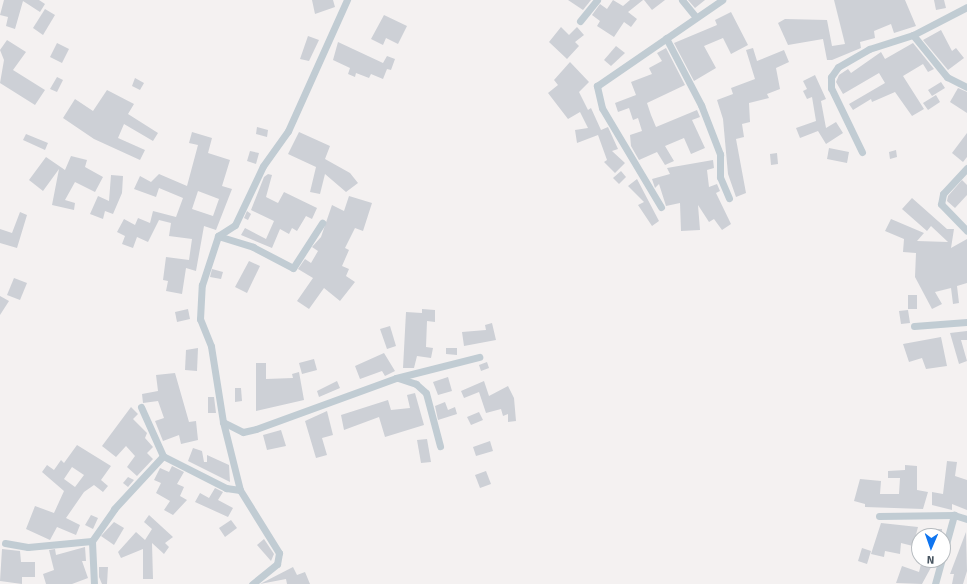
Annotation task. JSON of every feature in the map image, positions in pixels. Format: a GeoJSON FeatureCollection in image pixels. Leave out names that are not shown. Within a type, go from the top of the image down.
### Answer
{"type":"FeatureCollection","features":[{"type":"Feature","properties":{"kind":"street"},"geometry":{"type":"LineString","coordinates":[[252,584],[277,564],[279,552],[240,490],[223,422],[219,381],[198,303],[218,236],[235,225],[263,166],[288,131],[347,0]]}},
{"type":"Feature","properties":{"kind":"street"},"geometry":{"type":"LineString","coordinates":[[580,21],[597,0]]}},
{"type":"Feature","properties":{"kind":"street"},"geometry":{"type":"LineString","coordinates":[[682,0],[695,16]]}},
{"type":"Feature","properties":{"kind":"street"},"geometry":{"type":"LineString","coordinates":[[661,207],[602,108],[597,86],[695,16],[722,0]]}},
{"type":"Feature","properties":{"kind":"street"},"geometry":{"type":"LineString","coordinates":[[862,152],[833,94],[831,76],[838,67],[869,49],[913,35],[967,7]]}},
{"type":"Feature","properties":{"kind":"street"},"geometry":{"type":"LineString","coordinates":[[913,35],[947,77],[967,87]]}},
{"type":"Feature","properties":{"kind":"street"},"geometry":{"type":"LineString","coordinates":[[666,38],[701,106],[720,154],[720,177],[729,198]]}},
{"type":"Feature","properties":{"kind":"street"},"geometry":{"type":"LineString","coordinates":[[967,168],[943,194],[941,204],[967,231]]}},
{"type":"Feature","properties":{"kind":"street"},"geometry":{"type":"LineString","coordinates":[[218,236],[253,247],[293,268],[322,223]]}},
{"type":"Feature","properties":{"kind":"street"},"geometry":{"type":"LineString","coordinates":[[914,326],[967,322]]}},
{"type":"Feature","properties":{"kind":"street"},"geometry":{"type":"LineString","coordinates":[[223,422],[243,432],[256,429],[396,378],[479,357]]}},
{"type":"Feature","properties":{"kind":"street"},"geometry":{"type":"LineString","coordinates":[[396,378],[416,384],[426,393],[440,446]]}},
{"type":"Feature","properties":{"kind":"street"},"geometry":{"type":"LineString","coordinates":[[141,407],[163,456],[226,488],[240,490]]}},
{"type":"Feature","properties":{"kind":"street"},"geometry":{"type":"LineString","coordinates":[[94,584],[92,541],[114,509],[163,456]]}},
{"type":"Feature","properties":{"kind":"street"},"geometry":{"type":"LineString","coordinates":[[879,516],[954,515],[967,519]]}},
{"type":"Feature","properties":{"kind":"street"},"geometry":{"type":"LineString","coordinates":[[935,584],[954,515]]}},
{"type":"Feature","properties":{"kind":"street"},"geometry":{"type":"LineString","coordinates":[[5,543],[28,546],[92,541]]}},
{"type":"Feature","properties":{"kind":"building"},"geometry":{"type":"Polygon","coordinates":[[[4,0],[39,0],[45,4],[40,12],[23,1],[15,29],[6,26],[8,17],[0,15],[4,0]]]}},
{"type":"Feature","properties":{"kind":"building"},"geometry":{"type":"Polygon","coordinates":[[[312,0],[333,0],[335,7],[315,14],[312,0]]]}},
{"type":"Feature","properties":{"kind":"building"},"geometry":{"type":"Polygon","coordinates":[[[568,0],[591,0],[583,10],[568,0]]]}},
{"type":"Feature","properties":{"kind":"building"},"geometry":{"type":"Polygon","coordinates":[[[613,0],[623,6],[630,0],[643,0],[628,12],[637,19],[631,27],[624,22],[614,37],[597,26],[600,21],[592,15],[600,4],[607,9],[613,0]]]}},
{"type":"Feature","properties":{"kind":"building"},"geometry":{"type":"Polygon","coordinates":[[[644,0],[665,0],[652,10],[644,0]]]}},
{"type":"Feature","properties":{"kind":"building"},"geometry":{"type":"Polygon","coordinates":[[[688,0],[705,0],[695,8],[688,0]]]}},
{"type":"Feature","properties":{"kind":"building"},"geometry":{"type":"Polygon","coordinates":[[[834,0],[905,0],[916,26],[894,33],[891,24],[874,31],[875,38],[860,42],[861,48],[832,60],[827,60],[823,39],[788,45],[778,23],[785,19],[827,20],[832,46],[845,44],[834,0]]]}},
{"type":"Feature","properties":{"kind":"building"},"geometry":{"type":"Polygon","coordinates":[[[934,0],[944,0],[946,8],[936,10],[934,0]]]}},
{"type":"Feature","properties":{"kind":"building"},"geometry":{"type":"Polygon","coordinates":[[[45,9],[55,15],[43,35],[33,28],[45,9]]]}},
{"type":"Feature","properties":{"kind":"building"},"geometry":{"type":"Polygon","coordinates":[[[731,12],[748,45],[731,54],[723,38],[704,46],[716,68],[694,81],[674,43],[717,25],[715,20],[731,12]]]}},
{"type":"Feature","properties":{"kind":"building"},"geometry":{"type":"Polygon","coordinates":[[[384,15],[407,26],[398,44],[386,38],[383,45],[371,39],[384,15]]]}},
{"type":"Feature","properties":{"kind":"building"},"geometry":{"type":"Polygon","coordinates":[[[561,27],[569,35],[577,27],[584,35],[575,42],[579,46],[567,59],[549,42],[561,27]]]}},
{"type":"Feature","properties":{"kind":"building"},"geometry":{"type":"Polygon","coordinates":[[[941,30],[952,51],[956,48],[964,58],[948,70],[923,40],[941,30]]]}},
{"type":"Feature","properties":{"kind":"building"},"geometry":{"type":"Polygon","coordinates":[[[308,36],[319,40],[309,61],[300,59],[308,36]]]}},
{"type":"Feature","properties":{"kind":"building"},"geometry":{"type":"Polygon","coordinates":[[[7,40],[26,52],[13,70],[45,90],[35,105],[0,83],[4,60],[0,50],[7,40]]]}},
{"type":"Feature","properties":{"kind":"building"},"geometry":{"type":"Polygon","coordinates":[[[338,42],[383,63],[387,56],[395,59],[391,70],[387,69],[383,79],[371,74],[369,78],[356,73],[355,77],[348,74],[350,68],[333,60],[338,42]]]}},
{"type":"Feature","properties":{"kind":"building"},"geometry":{"type":"Polygon","coordinates":[[[57,43],[69,49],[62,63],[50,57],[57,43]]]}},
{"type":"Feature","properties":{"kind":"building"},"geometry":{"type":"Polygon","coordinates":[[[913,43],[934,69],[928,72],[923,64],[903,76],[924,109],[912,116],[895,92],[872,102],[871,99],[853,110],[849,104],[885,83],[879,73],[843,94],[836,82],[839,75],[848,69],[851,73],[881,52],[885,59],[913,43]]]}},
{"type":"Feature","properties":{"kind":"building"},"geometry":{"type":"Polygon","coordinates":[[[616,46],[625,53],[611,66],[604,60],[616,46]]]}},
{"type":"Feature","properties":{"kind":"building"},"geometry":{"type":"Polygon","coordinates":[[[666,48],[685,85],[647,103],[651,115],[656,127],[697,110],[700,117],[692,120],[705,148],[691,154],[684,138],[665,146],[674,161],[665,165],[657,152],[639,160],[631,146],[630,135],[642,131],[638,118],[633,120],[629,108],[618,112],[615,103],[636,95],[631,82],[652,74],[649,68],[662,61],[657,53],[666,48]]]}},
{"type":"Feature","properties":{"kind":"building"},"geometry":{"type":"Polygon","coordinates":[[[753,48],[757,61],[784,50],[789,62],[776,68],[780,89],[767,94],[769,98],[749,103],[750,122],[742,124],[744,137],[736,139],[746,193],[736,197],[728,174],[723,119],[717,100],[733,94],[731,88],[755,79],[746,50],[753,48]]]}},
{"type":"Feature","properties":{"kind":"building"},"geometry":{"type":"Polygon","coordinates":[[[570,62],[589,82],[579,92],[588,110],[591,108],[601,130],[608,127],[618,149],[612,151],[625,163],[615,173],[604,162],[607,160],[598,135],[577,143],[575,130],[588,128],[580,112],[568,119],[548,93],[558,85],[554,80],[570,62]]]}},
{"type":"Feature","properties":{"kind":"building"},"geometry":{"type":"Polygon","coordinates":[[[815,75],[826,99],[821,101],[826,128],[836,122],[843,133],[826,144],[818,131],[800,138],[796,128],[816,121],[812,97],[807,99],[803,91],[807,89],[803,81],[815,75]]]}},
{"type":"Feature","properties":{"kind":"building"},"geometry":{"type":"Polygon","coordinates":[[[57,77],[63,80],[57,92],[50,89],[57,77]]]}},
{"type":"Feature","properties":{"kind":"building"},"geometry":{"type":"Polygon","coordinates":[[[135,78],[144,83],[140,90],[132,86],[135,78]]]}},
{"type":"Feature","properties":{"kind":"building"},"geometry":{"type":"Polygon","coordinates":[[[941,82],[945,88],[932,96],[928,90],[941,82]]]}},
{"type":"Feature","properties":{"kind":"building"},"geometry":{"type":"Polygon","coordinates":[[[958,88],[967,92],[967,113],[950,102],[958,88]]]}},
{"type":"Feature","properties":{"kind":"building"},"geometry":{"type":"Polygon","coordinates":[[[107,90],[134,104],[128,114],[158,133],[153,141],[124,124],[118,138],[145,150],[140,160],[94,139],[63,118],[75,99],[93,111],[107,90]]]}},
{"type":"Feature","properties":{"kind":"building"},"geometry":{"type":"Polygon","coordinates":[[[936,95],[940,102],[928,110],[923,103],[936,95]]]}},
{"type":"Feature","properties":{"kind":"building"},"geometry":{"type":"Polygon","coordinates":[[[257,127],[268,130],[267,137],[256,134],[257,127]]]}},
{"type":"Feature","properties":{"kind":"building"},"geometry":{"type":"Polygon","coordinates":[[[192,132],[212,138],[208,153],[230,160],[222,186],[232,189],[216,230],[204,226],[196,271],[186,268],[182,294],[166,291],[168,281],[163,280],[166,257],[189,260],[192,239],[169,236],[171,223],[159,220],[148,242],[137,237],[133,248],[122,244],[125,236],[117,232],[124,219],[135,225],[138,218],[150,223],[153,211],[176,217],[183,198],[159,188],[156,197],[134,189],[140,176],[151,182],[159,174],[187,186],[198,145],[189,143],[192,132]],[[198,191],[192,209],[213,216],[219,199],[198,191]]]}},
{"type":"Feature","properties":{"kind":"building"},"geometry":{"type":"Polygon","coordinates":[[[299,132],[330,146],[325,159],[350,173],[358,183],[346,192],[325,174],[320,194],[310,192],[316,167],[288,154],[299,132]]]}},
{"type":"Feature","properties":{"kind":"building"},"geometry":{"type":"Polygon","coordinates":[[[967,133],[967,157],[963,162],[952,153],[967,133]]]}},
{"type":"Feature","properties":{"kind":"building"},"geometry":{"type":"Polygon","coordinates":[[[26,134],[48,143],[45,150],[23,140],[26,134]]]}},
{"type":"Feature","properties":{"kind":"building"},"geometry":{"type":"Polygon","coordinates":[[[829,148],[849,152],[847,163],[827,159],[829,148]]]}},
{"type":"Feature","properties":{"kind":"building"},"geometry":{"type":"Polygon","coordinates":[[[896,150],[897,157],[890,159],[889,152],[896,150]]]}},
{"type":"Feature","properties":{"kind":"building"},"geometry":{"type":"Polygon","coordinates":[[[250,151],[259,153],[256,164],[247,161],[250,151]]]}},
{"type":"Feature","properties":{"kind":"building"},"geometry":{"type":"Polygon","coordinates":[[[777,153],[778,164],[771,165],[770,154],[777,153]]]}},
{"type":"Feature","properties":{"kind":"building"},"geometry":{"type":"Polygon","coordinates":[[[71,156],[87,160],[85,167],[103,177],[95,192],[75,182],[65,200],[75,203],[74,210],[52,205],[59,169],[43,191],[29,180],[46,157],[65,170],[71,156]]]}},
{"type":"Feature","properties":{"kind":"building"},"geometry":{"type":"Polygon","coordinates":[[[713,160],[714,168],[707,170],[709,187],[717,184],[720,191],[716,193],[731,224],[722,230],[714,219],[709,222],[698,205],[700,230],[681,231],[680,203],[666,206],[659,184],[655,188],[652,179],[670,174],[667,168],[713,160]]]}},
{"type":"Feature","properties":{"kind":"building"},"geometry":{"type":"Polygon","coordinates":[[[621,171],[626,177],[619,184],[613,178],[621,171]]]}},
{"type":"Feature","properties":{"kind":"building"},"geometry":{"type":"Polygon","coordinates":[[[268,174],[272,175],[266,197],[278,203],[284,192],[317,208],[312,219],[306,216],[297,231],[292,228],[289,234],[280,229],[272,248],[241,235],[245,228],[266,239],[274,221],[251,210],[264,177],[268,174]]]}},
{"type":"Feature","properties":{"kind":"building"},"geometry":{"type":"Polygon","coordinates":[[[111,175],[123,176],[122,193],[113,214],[105,211],[103,219],[90,214],[98,196],[109,201],[111,175]]]}},
{"type":"Feature","properties":{"kind":"building"},"geometry":{"type":"Polygon","coordinates":[[[637,179],[659,221],[652,226],[638,205],[644,202],[628,186],[637,179]]]}},
{"type":"Feature","properties":{"kind":"building"},"geometry":{"type":"Polygon","coordinates":[[[962,180],[967,185],[967,195],[955,208],[947,201],[948,196],[962,180]]]}},
{"type":"Feature","properties":{"kind":"building"},"geometry":{"type":"Polygon","coordinates":[[[349,196],[372,203],[363,231],[355,228],[345,248],[349,250],[342,266],[349,269],[346,276],[355,282],[340,301],[324,288],[309,309],[297,301],[313,278],[298,269],[305,259],[311,263],[318,251],[312,247],[321,237],[332,205],[344,211],[349,196]]]}},
{"type":"Feature","properties":{"kind":"building"},"geometry":{"type":"Polygon","coordinates":[[[912,198],[947,229],[954,229],[951,248],[967,239],[967,283],[957,286],[959,303],[953,304],[951,288],[935,292],[942,304],[932,309],[915,277],[916,253],[903,252],[904,239],[885,231],[891,219],[924,233],[917,241],[948,242],[931,226],[927,231],[902,209],[912,198]]]}},
{"type":"Feature","properties":{"kind":"building"},"geometry":{"type":"Polygon","coordinates":[[[247,211],[251,214],[248,220],[244,218],[247,211]]]}},
{"type":"Feature","properties":{"kind":"building"},"geometry":{"type":"Polygon","coordinates":[[[20,212],[27,215],[17,248],[0,243],[0,229],[12,233],[20,212]]]}},
{"type":"Feature","properties":{"kind":"building"},"geometry":{"type":"Polygon","coordinates":[[[249,261],[260,266],[247,293],[235,287],[249,261]]]}},
{"type":"Feature","properties":{"kind":"building"},"geometry":{"type":"Polygon","coordinates":[[[212,269],[223,272],[221,279],[210,277],[212,269]]]}},
{"type":"Feature","properties":{"kind":"building"},"geometry":{"type":"Polygon","coordinates":[[[14,278],[27,283],[20,300],[7,295],[14,278]]]}},
{"type":"Feature","properties":{"kind":"building"},"geometry":{"type":"Polygon","coordinates":[[[908,295],[917,295],[917,309],[908,309],[908,295]]]}},
{"type":"Feature","properties":{"kind":"building"},"geometry":{"type":"Polygon","coordinates":[[[0,296],[9,301],[0,315],[0,296]]]}},
{"type":"Feature","properties":{"kind":"building"},"geometry":{"type":"Polygon","coordinates":[[[188,309],[190,319],[177,322],[175,312],[188,309]]]}},
{"type":"Feature","properties":{"kind":"building"},"geometry":{"type":"Polygon","coordinates":[[[422,309],[435,310],[435,322],[427,321],[426,347],[433,348],[431,358],[417,356],[414,368],[403,368],[406,312],[422,313],[422,309]]]}},
{"type":"Feature","properties":{"kind":"building"},"geometry":{"type":"Polygon","coordinates":[[[908,310],[910,323],[901,324],[899,311],[908,310]]]}},
{"type":"Feature","properties":{"kind":"building"},"geometry":{"type":"Polygon","coordinates":[[[492,323],[496,340],[464,346],[462,332],[486,330],[485,325],[492,323]]]}},
{"type":"Feature","properties":{"kind":"building"},"geometry":{"type":"Polygon","coordinates":[[[390,326],[396,346],[387,349],[380,329],[390,326]]]}},
{"type":"Feature","properties":{"kind":"building"},"geometry":{"type":"Polygon","coordinates":[[[967,331],[967,340],[961,340],[967,361],[959,364],[950,333],[967,331]]]}},
{"type":"Feature","properties":{"kind":"building"},"geometry":{"type":"Polygon","coordinates":[[[941,337],[947,366],[926,369],[922,358],[909,362],[903,344],[941,337]]]}},
{"type":"Feature","properties":{"kind":"building"},"geometry":{"type":"Polygon","coordinates":[[[198,348],[197,371],[185,370],[186,350],[198,348]]]}},
{"type":"Feature","properties":{"kind":"building"},"geometry":{"type":"Polygon","coordinates":[[[446,348],[457,348],[457,355],[446,354],[446,348]]]}},
{"type":"Feature","properties":{"kind":"building"},"geometry":{"type":"Polygon","coordinates":[[[384,353],[395,371],[385,376],[382,371],[360,379],[355,366],[384,353]]]}},
{"type":"Feature","properties":{"kind":"building"},"geometry":{"type":"Polygon","coordinates":[[[314,359],[317,370],[302,374],[299,363],[314,359]]]}},
{"type":"Feature","properties":{"kind":"building"},"geometry":{"type":"Polygon","coordinates":[[[487,362],[489,368],[481,371],[479,365],[487,362]]]}},
{"type":"Feature","properties":{"kind":"building"},"geometry":{"type":"Polygon","coordinates":[[[256,363],[266,363],[266,379],[293,378],[292,374],[299,372],[304,400],[256,411],[256,363]]]}},
{"type":"Feature","properties":{"kind":"building"},"geometry":{"type":"Polygon","coordinates":[[[175,373],[189,422],[196,421],[198,440],[181,444],[179,435],[163,441],[155,421],[164,418],[158,401],[143,403],[142,394],[158,391],[156,375],[175,373]]]}},
{"type":"Feature","properties":{"kind":"building"},"geometry":{"type":"Polygon","coordinates":[[[448,377],[452,391],[438,395],[433,382],[448,377]]]}},
{"type":"Feature","properties":{"kind":"building"},"geometry":{"type":"Polygon","coordinates":[[[337,381],[340,388],[319,397],[317,391],[337,381]]]}},
{"type":"Feature","properties":{"kind":"building"},"geometry":{"type":"Polygon","coordinates":[[[484,381],[489,396],[508,386],[514,398],[516,421],[508,422],[508,414],[503,416],[501,409],[486,413],[479,392],[464,398],[461,391],[484,381]]]}},
{"type":"Feature","properties":{"kind":"building"},"geometry":{"type":"Polygon","coordinates":[[[235,388],[241,388],[242,401],[235,402],[235,388]]]}},
{"type":"Feature","properties":{"kind":"building"},"geometry":{"type":"Polygon","coordinates":[[[415,393],[424,425],[385,437],[379,417],[344,430],[341,415],[388,400],[391,410],[410,408],[407,395],[415,393]]]}},
{"type":"Feature","properties":{"kind":"building"},"geometry":{"type":"Polygon","coordinates":[[[208,397],[214,397],[216,413],[208,413],[208,397]]]}},
{"type":"Feature","properties":{"kind":"building"},"geometry":{"type":"Polygon","coordinates":[[[445,402],[448,410],[455,407],[457,414],[438,420],[435,406],[445,402]]]}},
{"type":"Feature","properties":{"kind":"building"},"geometry":{"type":"Polygon","coordinates":[[[131,407],[138,414],[133,419],[147,433],[145,438],[153,447],[147,453],[153,459],[137,476],[127,467],[135,456],[126,446],[116,457],[102,446],[131,407]]]}},
{"type":"Feature","properties":{"kind":"building"},"geometry":{"type":"Polygon","coordinates":[[[327,411],[333,435],[322,438],[327,455],[316,458],[305,421],[327,411]]]}},
{"type":"Feature","properties":{"kind":"building"},"geometry":{"type":"Polygon","coordinates":[[[479,412],[483,420],[471,425],[467,417],[479,412]]]}},
{"type":"Feature","properties":{"kind":"building"},"geometry":{"type":"Polygon","coordinates":[[[281,430],[286,446],[267,450],[263,435],[281,430]]]}},
{"type":"Feature","properties":{"kind":"building"},"geometry":{"type":"Polygon","coordinates":[[[427,439],[431,462],[421,463],[417,440],[427,439]]]}},
{"type":"Feature","properties":{"kind":"building"},"geometry":{"type":"Polygon","coordinates":[[[490,441],[493,451],[476,456],[473,447],[490,441]]]}},
{"type":"Feature","properties":{"kind":"building"},"geometry":{"type":"Polygon","coordinates":[[[77,445],[111,466],[101,480],[108,486],[103,492],[94,485],[84,492],[66,518],[80,525],[76,535],[57,527],[50,540],[26,529],[35,506],[54,513],[64,491],[42,472],[47,465],[54,470],[61,460],[64,463],[77,445]],[[72,467],[64,479],[75,487],[84,475],[72,467]]]}},
{"type":"Feature","properties":{"kind":"building"},"geometry":{"type":"Polygon","coordinates":[[[193,448],[202,451],[204,462],[207,462],[207,455],[229,465],[230,482],[188,461],[193,448]]]}},
{"type":"Feature","properties":{"kind":"building"},"geometry":{"type":"Polygon","coordinates":[[[947,461],[957,462],[955,476],[967,480],[967,510],[952,504],[952,510],[932,505],[932,492],[943,494],[947,461]]]}},
{"type":"Feature","properties":{"kind":"building"},"geometry":{"type":"Polygon","coordinates":[[[905,465],[917,466],[917,490],[928,492],[923,509],[865,507],[865,504],[854,501],[860,479],[881,481],[880,494],[899,494],[900,478],[888,478],[888,471],[905,470],[905,465]]]}},
{"type":"Feature","properties":{"kind":"building"},"geometry":{"type":"Polygon","coordinates":[[[172,466],[184,472],[177,484],[184,487],[180,496],[187,500],[173,515],[164,510],[170,501],[156,493],[161,483],[154,480],[160,468],[169,472],[172,466]]]}},
{"type":"Feature","properties":{"kind":"building"},"geometry":{"type":"Polygon","coordinates":[[[486,471],[491,484],[480,488],[475,475],[486,471]]]}},
{"type":"Feature","properties":{"kind":"building"},"geometry":{"type":"Polygon","coordinates":[[[128,477],[134,480],[128,487],[123,483],[128,477]]]}},
{"type":"Feature","properties":{"kind":"building"},"geometry":{"type":"Polygon","coordinates":[[[215,488],[223,492],[218,500],[233,508],[228,517],[195,502],[200,493],[209,498],[215,488]]]}},
{"type":"Feature","properties":{"kind":"building"},"geometry":{"type":"Polygon","coordinates":[[[91,515],[98,518],[93,529],[85,525],[91,515]]]}},
{"type":"Feature","properties":{"kind":"building"},"geometry":{"type":"Polygon","coordinates":[[[149,515],[173,537],[165,543],[169,547],[164,554],[152,543],[153,579],[143,579],[143,549],[121,558],[118,552],[136,532],[145,540],[152,529],[144,522],[149,515]]]}},
{"type":"Feature","properties":{"kind":"building"},"geometry":{"type":"Polygon","coordinates":[[[231,520],[237,528],[225,537],[219,528],[231,520]]]}},
{"type":"Feature","properties":{"kind":"building"},"geometry":{"type":"Polygon","coordinates":[[[114,522],[124,528],[114,545],[101,536],[114,522]]]}},
{"type":"Feature","properties":{"kind":"building"},"geometry":{"type":"Polygon","coordinates":[[[881,523],[918,527],[911,528],[911,546],[901,543],[900,554],[885,551],[884,557],[871,554],[881,523]]]}},
{"type":"Feature","properties":{"kind":"building"},"geometry":{"type":"Polygon","coordinates":[[[966,532],[967,571],[963,584],[952,584],[954,574],[950,574],[966,532]]]}},
{"type":"Feature","properties":{"kind":"building"},"geometry":{"type":"Polygon","coordinates":[[[264,539],[274,554],[271,561],[257,545],[264,539]]]}},
{"type":"Feature","properties":{"kind":"building"},"geometry":{"type":"Polygon","coordinates":[[[85,547],[86,561],[82,561],[88,578],[72,584],[46,584],[43,574],[54,570],[49,550],[55,549],[56,555],[85,547]]]}},
{"type":"Feature","properties":{"kind":"building"},"geometry":{"type":"Polygon","coordinates":[[[862,548],[871,551],[867,564],[858,561],[862,548]]]}},
{"type":"Feature","properties":{"kind":"building"},"geometry":{"type":"Polygon","coordinates":[[[2,549],[20,551],[21,562],[35,562],[35,577],[22,577],[22,584],[0,581],[2,549]]]}},
{"type":"Feature","properties":{"kind":"building"},"geometry":{"type":"Polygon","coordinates":[[[902,566],[919,572],[920,568],[931,568],[922,584],[896,583],[902,566]]]}},
{"type":"Feature","properties":{"kind":"building"},"geometry":{"type":"Polygon","coordinates":[[[99,567],[108,567],[107,584],[102,584],[99,577],[99,567]]]}},
{"type":"Feature","properties":{"kind":"building"},"geometry":{"type":"Polygon","coordinates":[[[293,567],[297,575],[305,572],[310,584],[287,584],[286,579],[260,584],[293,567]]]}}]}
